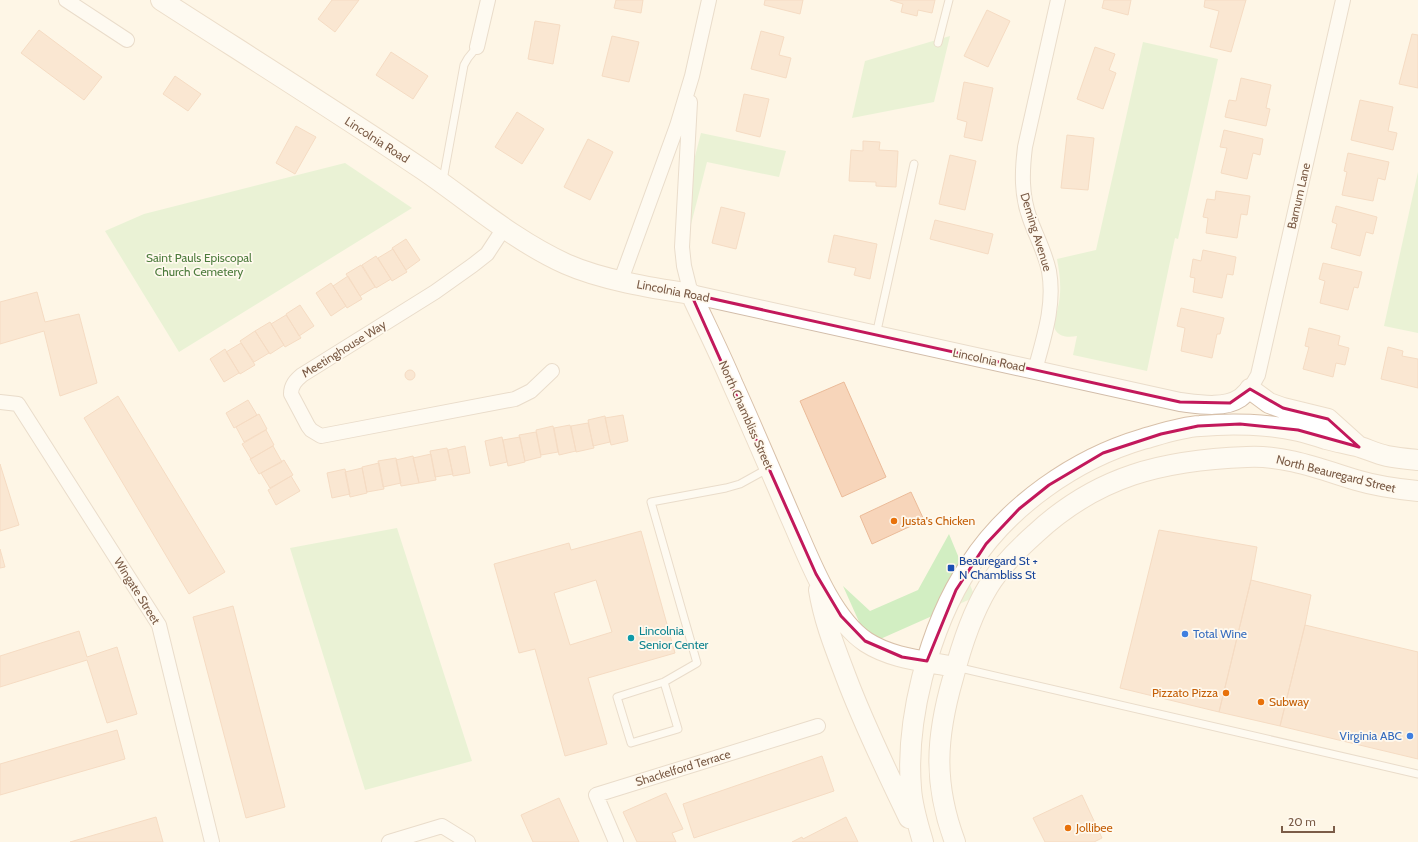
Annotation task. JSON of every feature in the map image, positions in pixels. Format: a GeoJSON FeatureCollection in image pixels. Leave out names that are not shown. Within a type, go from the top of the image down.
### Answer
{"type":"FeatureCollection","features":[{"type":"Feature","properties":{"kind":"main road","name":"Lincolnia Road"},"geometry":{"type":"LineString","coordinates":[[161,0],[423,170],[504,228],[538,250],[567,264],[596,274],[653,288],[691,294]]}},
{"type":"Feature","properties":{"kind":"main road","name":"North Chambliss Street"},"geometry":{"type":"LineString","coordinates":[[691,294],[733,384],[816,574],[841,616],[851,629],[866,641],[885,651],[902,657],[956,667]]}},
{"type":"Feature","properties":{"kind":"main road"},"geometry":{"type":"LineString","coordinates":[[1250,389],[1268,403],[1328,419],[1359,447]]}},
{"type":"Feature","properties":{"kind":"main road"},"geometry":{"type":"LineString","coordinates":[[922,842],[911,789],[911,738],[917,698],[927,661],[941,620],[970,565],[990,538],[1019,509],[1049,485],[1074,468],[1103,453],[1126,444],[1161,434],[1198,426],[1240,424],[1298,430],[1386,456],[1418,460]]}},
{"type":"Feature","properties":{"kind":"main road","name":"North Beauregard Street"},"geometry":{"type":"LineString","coordinates":[[955,842],[942,796],[939,774],[940,740],[945,704],[967,630],[983,597],[1000,571],[1021,547],[1049,521],[1074,502],[1099,488],[1130,475],[1174,464],[1248,456],[1299,462],[1384,487],[1418,491]]}},
{"type":"Feature","properties":{"kind":"main road"},"geometry":{"type":"LineString","coordinates":[[816,574],[821,603],[832,643],[861,716],[922,842]]}},
{"type":"Feature","properties":{"kind":"street"},"geometry":{"type":"LineString","coordinates":[[66,0],[127,40]]}},
{"type":"Feature","properties":{"kind":"street"},"geometry":{"type":"LineString","coordinates":[[477,47],[488,0]]}},
{"type":"Feature","properties":{"kind":"street","name":"North Chambliss Street"},"geometry":{"type":"LineString","coordinates":[[621,280],[670,148],[692,76],[709,0]]}},
{"type":"Feature","properties":{"kind":"street","name":"Deming Avenue"},"geometry":{"type":"LineString","coordinates":[[1035,370],[1049,318],[1051,294],[1049,271],[1043,248],[1030,218],[1023,195],[1022,171],[1025,146],[1058,0]]}},
{"type":"Feature","properties":{"kind":"street","name":"Barnum Lane"},"geometry":{"type":"LineString","coordinates":[[1250,389],[1258,375],[1343,0]]}},
{"type":"Feature","properties":{"kind":"street","name":"North Chambliss Street"},"geometry":{"type":"LineString","coordinates":[[691,294],[684,266],[682,247],[686,202],[687,141],[692,76]]}},
{"type":"Feature","properties":{"kind":"street","name":"Meetinghouse Way"},"geometry":{"type":"LineString","coordinates":[[504,228],[487,254],[473,266],[435,292],[302,375],[293,384],[291,394],[311,430],[321,436],[515,399],[531,392],[552,370]]}},
{"type":"Feature","properties":{"kind":"street","name":"Lincolnia Road"},"geometry":{"type":"LineString","coordinates":[[691,294],[1180,402],[1208,405],[1230,403],[1240,398],[1250,389]]}},
{"type":"Feature","properties":{"kind":"street","name":"Wingate Street"},"geometry":{"type":"LineString","coordinates":[[0,402],[18,404],[159,625],[212,842]]}},
{"type":"Feature","properties":{"kind":"street","name":"Shackelford Terrace"},"geometry":{"type":"LineString","coordinates":[[616,842],[596,795],[818,726]]}},
{"type":"Feature","properties":{"kind":"street"},"geometry":{"type":"LineString","coordinates":[[389,842],[442,826],[468,842]]}},
{"type":"Feature","properties":{"kind":"lane"},"geometry":{"type":"LineString","coordinates":[[938,43],[949,0]]}},
{"type":"Feature","properties":{"kind":"lane"},"geometry":{"type":"LineString","coordinates":[[442,184],[464,65],[477,47]]}},
{"type":"Feature","properties":{"kind":"lane"},"geometry":{"type":"LineString","coordinates":[[876,335],[914,164]]}},
{"type":"Feature","properties":{"kind":"lane"},"geometry":{"type":"LineString","coordinates":[[664,682],[678,729],[631,743],[617,697],[664,682],[698,663],[651,502],[740,484],[769,468]]}},
{"type":"Feature","properties":{"kind":"lane"},"geometry":{"type":"LineString","coordinates":[[956,667],[1418,774]]}},
{"type":"Feature","properties":{"kind":"highlighted area"},"geometry":{"type":"Polygon","coordinates":[[[691,294],[1180,402],[1230,403],[1250,389],[1283,408],[1328,419],[1359,447],[1298,430],[1240,424],[1198,426],[1161,434],[1103,453],[1049,485],[1019,509],[986,544],[956,590],[927,661],[902,657],[865,641],[841,616],[816,574],[691,294]]]}},
{"type":"Feature","properties":{"kind":"green space"},"geometry":{"type":"Polygon","coordinates":[[[950,36],[934,102],[852,118],[865,61],[950,36]]]}},
{"type":"Feature","properties":{"kind":"green space"},"geometry":{"type":"Polygon","coordinates":[[[1143,42],[1218,59],[1178,239],[1175,238],[1147,371],[1073,355],[1077,336],[1069,337],[1060,335],[1056,331],[1054,325],[1060,289],[1057,259],[1096,250],[1143,42]]]}},
{"type":"Feature","properties":{"kind":"green space"},"geometry":{"type":"Polygon","coordinates":[[[701,133],[786,151],[779,177],[707,162],[689,232],[676,230],[701,133]]]}},
{"type":"Feature","properties":{"kind":"green space","name":"Saint Pauls Episcopal Church Cemetery"},"geometry":{"type":"Polygon","coordinates":[[[345,163],[412,208],[179,352],[105,231],[144,214],[345,163]]]}},
{"type":"Feature","properties":{"kind":"green space"},"geometry":{"type":"Polygon","coordinates":[[[1418,172],[1418,333],[1384,326],[1418,172]]]}},
{"type":"Feature","properties":{"kind":"green space"},"geometry":{"type":"Polygon","coordinates":[[[397,528],[472,761],[365,790],[290,548],[397,528]]]}},
{"type":"Feature","properties":{"kind":"green space"},"geometry":{"type":"Polygon","coordinates":[[[949,534],[975,597],[869,644],[843,586],[870,611],[918,590],[949,534]]]}},
{"type":"Feature","properties":{"kind":"building"},"geometry":{"type":"Polygon","coordinates":[[[332,0],[359,0],[335,32],[318,19],[332,0]]]}},
{"type":"Feature","properties":{"kind":"building"},"geometry":{"type":"Polygon","coordinates":[[[616,0],[643,0],[641,13],[614,8],[616,0]]]}},
{"type":"Feature","properties":{"kind":"building"},"geometry":{"type":"Polygon","coordinates":[[[765,0],[803,0],[800,14],[764,5],[765,0]]]}},
{"type":"Feature","properties":{"kind":"building"},"geometry":{"type":"Polygon","coordinates":[[[890,0],[935,0],[932,13],[918,10],[917,16],[901,12],[903,4],[890,0]]]}},
{"type":"Feature","properties":{"kind":"building"},"geometry":{"type":"Polygon","coordinates":[[[1104,0],[1131,0],[1128,15],[1102,8],[1104,0]]]}},
{"type":"Feature","properties":{"kind":"building"},"geometry":{"type":"Polygon","coordinates":[[[1205,0],[1246,0],[1231,52],[1210,47],[1219,11],[1204,7],[1205,0]]]}},
{"type":"Feature","properties":{"kind":"building"},"geometry":{"type":"Polygon","coordinates":[[[987,10],[1010,21],[988,67],[964,56],[987,10]]]}},
{"type":"Feature","properties":{"kind":"building"},"geometry":{"type":"Polygon","coordinates":[[[535,21],[560,25],[553,64],[528,59],[535,21]]]}},
{"type":"Feature","properties":{"kind":"building"},"geometry":{"type":"Polygon","coordinates":[[[39,30],[102,77],[84,100],[21,53],[39,30]]]}},
{"type":"Feature","properties":{"kind":"building"},"geometry":{"type":"Polygon","coordinates":[[[761,31],[784,37],[779,55],[791,58],[786,78],[751,69],[761,31]]]}},
{"type":"Feature","properties":{"kind":"building"},"geometry":{"type":"Polygon","coordinates":[[[1412,34],[1418,35],[1418,88],[1399,84],[1412,34]]]}},
{"type":"Feature","properties":{"kind":"building"},"geometry":{"type":"Polygon","coordinates":[[[612,36],[639,42],[629,82],[602,76],[612,36]]]}},
{"type":"Feature","properties":{"kind":"building"},"geometry":{"type":"Polygon","coordinates":[[[1095,47],[1115,54],[1109,70],[1116,73],[1103,109],[1077,99],[1095,47]]]}},
{"type":"Feature","properties":{"kind":"building"},"geometry":{"type":"Polygon","coordinates":[[[391,52],[428,76],[413,99],[376,75],[391,52]]]}},
{"type":"Feature","properties":{"kind":"building"},"geometry":{"type":"Polygon","coordinates":[[[175,76],[201,94],[188,111],[163,94],[175,76]]]}},
{"type":"Feature","properties":{"kind":"building"},"geometry":{"type":"Polygon","coordinates":[[[1241,78],[1271,85],[1266,108],[1270,109],[1266,126],[1225,117],[1229,100],[1236,101],[1241,78]]]}},
{"type":"Feature","properties":{"kind":"building"},"geometry":{"type":"Polygon","coordinates":[[[964,82],[993,88],[982,141],[964,137],[967,122],[957,119],[964,82]]]}},
{"type":"Feature","properties":{"kind":"building"},"geometry":{"type":"Polygon","coordinates":[[[744,94],[769,99],[760,137],[736,131],[744,94]]]}},
{"type":"Feature","properties":{"kind":"building"},"geometry":{"type":"Polygon","coordinates":[[[1360,100],[1393,107],[1388,131],[1397,133],[1393,150],[1351,140],[1360,100]]]}},
{"type":"Feature","properties":{"kind":"building"},"geometry":{"type":"Polygon","coordinates":[[[517,112],[544,129],[522,164],[495,147],[517,112]]]}},
{"type":"Feature","properties":{"kind":"building"},"geometry":{"type":"Polygon","coordinates":[[[296,126],[316,137],[295,174],[276,163],[296,126]]]}},
{"type":"Feature","properties":{"kind":"building"},"geometry":{"type":"Polygon","coordinates":[[[1224,130],[1263,139],[1260,155],[1253,153],[1247,179],[1221,173],[1227,148],[1220,147],[1224,130]]]}},
{"type":"Feature","properties":{"kind":"building"},"geometry":{"type":"Polygon","coordinates":[[[1067,135],[1094,138],[1088,190],[1061,188],[1067,135]]]}},
{"type":"Feature","properties":{"kind":"building"},"geometry":{"type":"Polygon","coordinates":[[[588,139],[613,152],[590,200],[564,187],[588,139]]]}},
{"type":"Feature","properties":{"kind":"building"},"geometry":{"type":"Polygon","coordinates":[[[863,141],[880,142],[879,150],[898,151],[896,187],[876,186],[876,182],[849,181],[851,150],[863,151],[863,141]]]}},
{"type":"Feature","properties":{"kind":"building"},"geometry":{"type":"Polygon","coordinates":[[[1348,153],[1389,162],[1385,180],[1378,178],[1373,201],[1342,195],[1347,172],[1344,171],[1348,153]]]}},
{"type":"Feature","properties":{"kind":"building"},"geometry":{"type":"Polygon","coordinates":[[[950,155],[976,161],[965,210],[939,204],[950,155]]]}},
{"type":"Feature","properties":{"kind":"building"},"geometry":{"type":"Polygon","coordinates":[[[1216,191],[1250,196],[1247,215],[1241,214],[1237,238],[1206,233],[1208,218],[1203,217],[1207,199],[1215,200],[1216,191]]]}},
{"type":"Feature","properties":{"kind":"building"},"geometry":{"type":"Polygon","coordinates":[[[1336,206],[1377,217],[1373,234],[1366,232],[1360,256],[1331,248],[1337,224],[1332,222],[1336,206]]]}},
{"type":"Feature","properties":{"kind":"building"},"geometry":{"type":"Polygon","coordinates":[[[721,207],[745,213],[736,249],[712,243],[721,207]]]}},
{"type":"Feature","properties":{"kind":"building"},"geometry":{"type":"Polygon","coordinates":[[[935,220],[993,234],[988,254],[930,239],[935,220]]]}},
{"type":"Feature","properties":{"kind":"building"},"geometry":{"type":"Polygon","coordinates":[[[834,235],[877,244],[870,279],[854,275],[856,268],[828,262],[834,235]]]}},
{"type":"Feature","properties":{"kind":"building"},"geometry":{"type":"Polygon","coordinates":[[[406,239],[420,260],[406,270],[392,248],[406,239]]]}},
{"type":"Feature","properties":{"kind":"building"},"geometry":{"type":"Polygon","coordinates":[[[393,249],[407,272],[392,281],[378,258],[393,249]]]}},
{"type":"Feature","properties":{"kind":"building"},"geometry":{"type":"Polygon","coordinates":[[[1203,250],[1236,257],[1233,275],[1227,274],[1222,298],[1193,292],[1195,278],[1190,277],[1193,259],[1201,261],[1203,250]]]}},
{"type":"Feature","properties":{"kind":"building"},"geometry":{"type":"Polygon","coordinates":[[[376,256],[391,279],[376,288],[362,265],[376,256]]]}},
{"type":"Feature","properties":{"kind":"building"},"geometry":{"type":"Polygon","coordinates":[[[1323,263],[1362,272],[1358,288],[1354,287],[1348,310],[1320,303],[1325,281],[1319,279],[1323,263]]]}},
{"type":"Feature","properties":{"kind":"building"},"geometry":{"type":"Polygon","coordinates":[[[361,265],[375,287],[360,296],[346,274],[361,265]]]}},
{"type":"Feature","properties":{"kind":"building"},"geometry":{"type":"Polygon","coordinates":[[[348,276],[362,299],[347,308],[333,286],[348,276]]]}},
{"type":"Feature","properties":{"kind":"building"},"geometry":{"type":"Polygon","coordinates":[[[331,283],[346,306],[331,316],[316,293],[331,283]]]}},
{"type":"Feature","properties":{"kind":"building"},"geometry":{"type":"Polygon","coordinates":[[[37,292],[45,322],[79,314],[97,383],[60,396],[44,331],[0,344],[0,302],[37,292]]]}},
{"type":"Feature","properties":{"kind":"building"},"geometry":{"type":"Polygon","coordinates":[[[300,305],[314,326],[299,336],[286,314],[300,305]]]}},
{"type":"Feature","properties":{"kind":"building"},"geometry":{"type":"Polygon","coordinates":[[[1181,308],[1224,318],[1220,334],[1217,334],[1212,358],[1181,351],[1185,328],[1177,326],[1181,308]]]}},
{"type":"Feature","properties":{"kind":"building"},"geometry":{"type":"Polygon","coordinates":[[[286,315],[301,338],[285,347],[271,324],[286,315]]]}},
{"type":"Feature","properties":{"kind":"building"},"geometry":{"type":"Polygon","coordinates":[[[270,322],[284,345],[270,354],[255,331],[270,322]]]}},
{"type":"Feature","properties":{"kind":"building"},"geometry":{"type":"Polygon","coordinates":[[[1309,328],[1340,336],[1338,345],[1349,348],[1345,365],[1336,363],[1333,377],[1303,369],[1309,347],[1305,346],[1309,328]]]}},
{"type":"Feature","properties":{"kind":"building"},"geometry":{"type":"Polygon","coordinates":[[[255,331],[269,353],[254,362],[240,341],[255,331]]]}},
{"type":"Feature","properties":{"kind":"building"},"geometry":{"type":"Polygon","coordinates":[[[241,343],[255,365],[240,374],[226,352],[241,343]]]}},
{"type":"Feature","properties":{"kind":"building"},"geometry":{"type":"Polygon","coordinates":[[[1388,347],[1403,351],[1402,356],[1418,359],[1418,388],[1381,379],[1388,347]]]}},
{"type":"Feature","properties":{"kind":"building"},"geometry":{"type":"Polygon","coordinates":[[[225,349],[239,373],[224,382],[210,359],[225,349]]]}},
{"type":"Feature","properties":{"kind":"building"},"geometry":{"type":"Polygon","coordinates":[[[408,370],[412,370],[414,371],[414,379],[408,380],[405,377],[405,373],[408,370]]]}},
{"type":"Feature","properties":{"kind":"building"},"geometry":{"type":"Polygon","coordinates":[[[844,382],[886,477],[842,497],[800,401],[844,382]]]}},
{"type":"Feature","properties":{"kind":"building"},"geometry":{"type":"Polygon","coordinates":[[[118,396],[225,572],[189,594],[84,418],[118,396]]]}},
{"type":"Feature","properties":{"kind":"building"},"geometry":{"type":"Polygon","coordinates":[[[248,400],[257,415],[234,428],[226,413],[248,400]]]}},
{"type":"Feature","properties":{"kind":"building"},"geometry":{"type":"Polygon","coordinates":[[[259,414],[267,429],[244,442],[236,427],[259,414]]]}},
{"type":"Feature","properties":{"kind":"building"},"geometry":{"type":"Polygon","coordinates":[[[623,415],[628,441],[611,445],[605,418],[623,415]]]}},
{"type":"Feature","properties":{"kind":"building"},"geometry":{"type":"Polygon","coordinates":[[[605,416],[610,442],[593,446],[588,420],[605,416]]]}},
{"type":"Feature","properties":{"kind":"building"},"geometry":{"type":"Polygon","coordinates":[[[588,423],[594,448],[576,452],[571,426],[588,423]]]}},
{"type":"Feature","properties":{"kind":"building"},"geometry":{"type":"Polygon","coordinates":[[[570,425],[576,451],[559,455],[554,428],[570,425]]]}},
{"type":"Feature","properties":{"kind":"building"},"geometry":{"type":"Polygon","coordinates":[[[553,426],[558,452],[541,455],[536,430],[553,426]]]}},
{"type":"Feature","properties":{"kind":"building"},"geometry":{"type":"Polygon","coordinates":[[[266,430],[274,445],[251,459],[242,444],[266,430]]]}},
{"type":"Feature","properties":{"kind":"building"},"geometry":{"type":"Polygon","coordinates":[[[536,432],[541,457],[525,461],[519,435],[536,432]]]}},
{"type":"Feature","properties":{"kind":"building"},"geometry":{"type":"Polygon","coordinates":[[[502,437],[507,462],[490,466],[485,441],[502,437]]]}},
{"type":"Feature","properties":{"kind":"building"},"geometry":{"type":"Polygon","coordinates":[[[520,437],[525,462],[508,466],[503,440],[520,437]]]}},
{"type":"Feature","properties":{"kind":"building"},"geometry":{"type":"Polygon","coordinates":[[[273,446],[282,462],[259,474],[250,459],[273,446]]]}},
{"type":"Feature","properties":{"kind":"building"},"geometry":{"type":"Polygon","coordinates":[[[465,446],[470,473],[453,476],[448,450],[465,446]]]}},
{"type":"Feature","properties":{"kind":"building"},"geometry":{"type":"Polygon","coordinates":[[[447,448],[453,474],[435,477],[430,451],[447,448]]]}},
{"type":"Feature","properties":{"kind":"building"},"geometry":{"type":"Polygon","coordinates":[[[431,454],[436,480],[419,483],[413,458],[431,454]]]}},
{"type":"Feature","properties":{"kind":"building"},"geometry":{"type":"Polygon","coordinates":[[[413,456],[419,483],[401,486],[396,460],[413,456]]]}},
{"type":"Feature","properties":{"kind":"building"},"geometry":{"type":"Polygon","coordinates":[[[396,458],[401,483],[383,487],[378,461],[396,458]]]}},
{"type":"Feature","properties":{"kind":"building"},"geometry":{"type":"Polygon","coordinates":[[[284,460],[293,475],[270,488],[261,473],[284,460]]]}},
{"type":"Feature","properties":{"kind":"building"},"geometry":{"type":"Polygon","coordinates":[[[379,463],[384,489],[367,492],[362,467],[379,463]]]}},
{"type":"Feature","properties":{"kind":"building"},"geometry":{"type":"Polygon","coordinates":[[[0,464],[19,525],[0,531],[0,464]]]}},
{"type":"Feature","properties":{"kind":"building"},"geometry":{"type":"Polygon","coordinates":[[[362,468],[367,493],[350,497],[345,472],[362,468]]]}},
{"type":"Feature","properties":{"kind":"building"},"geometry":{"type":"Polygon","coordinates":[[[345,469],[350,494],[332,498],[327,473],[345,469]]]}},
{"type":"Feature","properties":{"kind":"building"},"geometry":{"type":"Polygon","coordinates":[[[291,476],[300,491],[276,505],[268,490],[291,476]]]}},
{"type":"Feature","properties":{"kind":"building"},"geometry":{"type":"Polygon","coordinates":[[[911,492],[924,520],[872,544],[860,516],[911,492]]]}},
{"type":"Feature","properties":{"kind":"building","name":"Total Wine"},"geometry":{"type":"Polygon","coordinates":[[[1159,530],[1257,547],[1251,580],[1219,712],[1120,688],[1159,530]]]}},
{"type":"Feature","properties":{"kind":"building","name":"Lincolnia Senior Center"},"geometry":{"type":"Polygon","coordinates":[[[641,531],[675,653],[588,678],[607,744],[565,756],[535,649],[519,653],[494,564],[569,543],[571,550],[641,531]],[[596,580],[554,593],[570,645],[612,632],[596,580]]]}},
{"type":"Feature","properties":{"kind":"building"},"geometry":{"type":"Polygon","coordinates":[[[0,549],[5,567],[0,568],[0,549]]]}},
{"type":"Feature","properties":{"kind":"building"},"geometry":{"type":"Polygon","coordinates":[[[1251,580],[1311,595],[1280,726],[1219,712],[1251,580]]]}},
{"type":"Feature","properties":{"kind":"building"},"geometry":{"type":"Polygon","coordinates":[[[233,606],[285,807],[246,818],[193,617],[233,606]]]}},
{"type":"Feature","properties":{"kind":"building"},"geometry":{"type":"Polygon","coordinates":[[[1305,625],[1418,652],[1418,759],[1280,726],[1305,625]]]}},
{"type":"Feature","properties":{"kind":"building"},"geometry":{"type":"Polygon","coordinates":[[[79,631],[87,657],[117,647],[137,714],[107,723],[87,660],[0,687],[0,656],[79,631]]]}},
{"type":"Feature","properties":{"kind":"building"},"geometry":{"type":"Polygon","coordinates":[[[117,730],[125,759],[0,795],[0,764],[117,730]]]}},
{"type":"Feature","properties":{"kind":"building"},"geometry":{"type":"Polygon","coordinates":[[[822,756],[834,791],[694,838],[683,804],[822,756]]]}},
{"type":"Feature","properties":{"kind":"building"},"geometry":{"type":"Polygon","coordinates":[[[666,793],[683,829],[672,833],[676,842],[637,842],[623,812],[666,793]]]}},
{"type":"Feature","properties":{"kind":"building","name":"Jollibee"},"geometry":{"type":"Polygon","coordinates":[[[1082,795],[1102,838],[1094,842],[1045,842],[1033,818],[1082,795]]]}},
{"type":"Feature","properties":{"kind":"building"},"geometry":{"type":"Polygon","coordinates":[[[559,798],[579,842],[533,842],[521,815],[559,798]]]}},
{"type":"Feature","properties":{"kind":"building"},"geometry":{"type":"Polygon","coordinates":[[[156,817],[163,842],[70,842],[156,817]]]}},
{"type":"Feature","properties":{"kind":"building"},"geometry":{"type":"Polygon","coordinates":[[[846,817],[858,842],[792,842],[802,837],[803,839],[846,817]]]}},
{"type":"Feature","properties":{"kind":"place","name":"Justa's Chicken"},"geometry":{"type":"Point","coordinates":[894,521]}},
{"type":"Feature","properties":{"kind":"place","name":"Beauregard St + N Chambliss St"},"geometry":{"type":"Point","coordinates":[951,568]}},
{"type":"Feature","properties":{"kind":"place","name":"Total Wine"},"geometry":{"type":"Point","coordinates":[1185,634]}},
{"type":"Feature","properties":{"kind":"place","name":"Lincolnia Senior Center"},"geometry":{"type":"Point","coordinates":[631,638]}},
{"type":"Feature","properties":{"kind":"place","name":"Pizzato Pizza"},"geometry":{"type":"Point","coordinates":[1226,693]}},
{"type":"Feature","properties":{"kind":"place","name":"Subway"},"geometry":{"type":"Point","coordinates":[1261,702]}},
{"type":"Feature","properties":{"kind":"place","name":"Virginia ABC"},"geometry":{"type":"Point","coordinates":[1410,736]}},
{"type":"Feature","properties":{"kind":"place","name":"Jollibee"},"geometry":{"type":"Point","coordinates":[1068,828]}}]}
